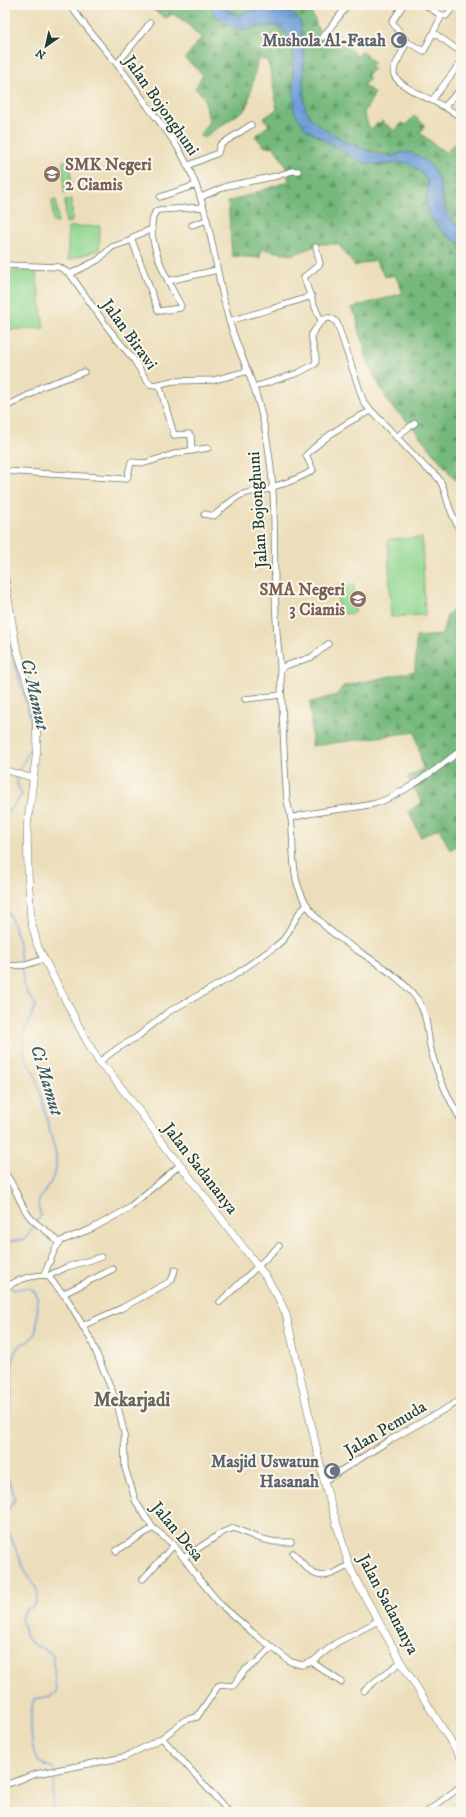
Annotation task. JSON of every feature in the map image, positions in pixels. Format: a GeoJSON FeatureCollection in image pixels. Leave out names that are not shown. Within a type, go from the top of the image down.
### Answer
{"type":"FeatureCollection","features":[{"type":"Feature","properties":{"kind":"street","name":"Jalan Bojonghuni"},"geometry":{"type":"LineString","coordinates":[[70,5],[165,128],[187,166],[204,207],[214,249],[217,270],[234,338],[254,387],[265,434],[272,488],[277,634],[288,803],[291,818],[295,871],[298,884],[307,905],[317,919],[326,928],[354,949],[395,976],[417,1000],[424,1011],[430,1046],[442,1087],[461,1120]]}},
{"type":"Feature","properties":{"kind":"street"},"geometry":{"type":"LineString","coordinates":[[323,38],[348,5]]}},
{"type":"Feature","properties":{"kind":"street"},"geometry":{"type":"LineString","coordinates":[[403,5],[392,22],[407,42],[424,51],[442,15]]}},
{"type":"Feature","properties":{"kind":"street"},"geometry":{"type":"LineString","coordinates":[[426,5],[446,16],[455,5]]}},
{"type":"Feature","properties":{"kind":"street"},"geometry":{"type":"LineString","coordinates":[[117,64],[150,23]]}},
{"type":"Feature","properties":{"kind":"street"},"geometry":{"type":"LineString","coordinates":[[434,33],[461,52]]}},
{"type":"Feature","properties":{"kind":"street"},"geometry":{"type":"LineString","coordinates":[[407,42],[394,68],[394,75],[419,95],[445,106],[461,118]]}},
{"type":"Feature","properties":{"kind":"street"},"geometry":{"type":"LineString","coordinates":[[433,100],[461,62]]}},
{"type":"Feature","properties":{"kind":"street"},"geometry":{"type":"LineString","coordinates":[[445,106],[461,89]]}},
{"type":"Feature","properties":{"kind":"street"},"geometry":{"type":"LineString","coordinates":[[187,166],[218,153],[220,145],[251,125]]}},
{"type":"Feature","properties":{"kind":"street"},"geometry":{"type":"LineString","coordinates":[[201,197],[228,186],[277,176],[292,171],[298,171]]}},
{"type":"Feature","properties":{"kind":"street"},"geometry":{"type":"LineString","coordinates":[[160,197],[196,185]]}},
{"type":"Feature","properties":{"kind":"street"},"geometry":{"type":"LineString","coordinates":[[132,240],[160,312],[180,308],[181,306],[168,281],[157,254],[152,228],[154,216],[156,211],[204,207]]}},
{"type":"Feature","properties":{"kind":"street"},"geometry":{"type":"LineString","coordinates":[[192,225],[207,220]]}},
{"type":"Feature","properties":{"kind":"street"},"geometry":{"type":"LineString","coordinates":[[5,265],[59,267],[70,274],[98,260],[112,248],[132,240],[133,237],[152,228]]}},
{"type":"Feature","properties":{"kind":"street"},"geometry":{"type":"LineString","coordinates":[[316,247],[320,264],[304,277],[312,296],[312,303],[322,322]]}},
{"type":"Feature","properties":{"kind":"street"},"geometry":{"type":"LineString","coordinates":[[168,281],[217,270]]}},
{"type":"Feature","properties":{"kind":"street","name":"Jalan Birawi"},"geometry":{"type":"LineString","coordinates":[[70,274],[150,384],[173,381],[214,380],[248,372]]}},
{"type":"Feature","properties":{"kind":"street"},"geometry":{"type":"LineString","coordinates":[[229,321],[312,296]]}},
{"type":"Feature","properties":{"kind":"street"},"geometry":{"type":"LineString","coordinates":[[254,387],[298,373],[315,364],[317,357],[312,347],[312,334],[325,319],[331,317],[337,324],[364,403],[427,469],[434,473],[442,483],[449,506],[461,533]]}},
{"type":"Feature","properties":{"kind":"street"},"geometry":{"type":"LineString","coordinates":[[5,407],[34,393],[42,387],[84,372]]}},
{"type":"Feature","properties":{"kind":"street"},"geometry":{"type":"LineString","coordinates":[[159,384],[174,435],[189,434],[191,436],[192,451]]}},
{"type":"Feature","properties":{"kind":"street"},"geometry":{"type":"LineString","coordinates":[[204,514],[214,516],[231,500],[240,494],[272,488],[304,476],[313,470],[306,456],[340,426],[371,411]]}},
{"type":"Feature","properties":{"kind":"street"},"geometry":{"type":"LineString","coordinates":[[396,437],[415,422]]}},
{"type":"Feature","properties":{"kind":"street"},"geometry":{"type":"LineString","coordinates":[[5,471],[127,479],[132,462],[145,463],[208,448]]}},
{"type":"Feature","properties":{"kind":"street","name":"Jalan Sadananya"},"geometry":{"type":"LineString","coordinates":[[5,579],[15,642],[36,712],[37,750],[28,827],[28,872],[31,921],[35,936],[44,959],[99,1062],[110,1073],[273,1288],[286,1314],[324,1481],[349,1565],[401,1662],[461,1758]]}},
{"type":"Feature","properties":{"kind":"street"},"geometry":{"type":"LineString","coordinates":[[280,670],[285,666],[312,657],[328,644]]}},
{"type":"Feature","properties":{"kind":"street"},"geometry":{"type":"LineString","coordinates":[[245,699],[281,695]]}},
{"type":"Feature","properties":{"kind":"street"},"geometry":{"type":"LineString","coordinates":[[291,818],[310,813],[374,804],[399,794],[461,750]]}},
{"type":"Feature","properties":{"kind":"street"},"geometry":{"type":"LineString","coordinates":[[5,770],[33,778]]}},
{"type":"Feature","properties":{"kind":"street"},"geometry":{"type":"LineString","coordinates":[[99,1062],[118,1048],[137,1037],[168,1012],[232,977],[276,946],[284,939],[299,913],[307,905]]}},
{"type":"Feature","properties":{"kind":"street"},"geometry":{"type":"LineString","coordinates":[[5,966],[24,965],[44,959]]}},
{"type":"Feature","properties":{"kind":"street"},"geometry":{"type":"LineString","coordinates":[[46,1275],[58,1243],[64,1239],[91,1229],[126,1210],[180,1165]]}},
{"type":"Feature","properties":{"kind":"street"},"geometry":{"type":"LineString","coordinates":[[5,1173],[13,1183],[28,1215],[52,1234],[58,1243]]}},
{"type":"Feature","properties":{"kind":"street"},"geometry":{"type":"LineString","coordinates":[[220,1302],[279,1246]]}},
{"type":"Feature","properties":{"kind":"street"},"geometry":{"type":"LineString","coordinates":[[8,1286],[27,1277],[46,1275],[101,1257]]}},
{"type":"Feature","properties":{"kind":"street"},"geometry":{"type":"LineString","coordinates":[[63,1294],[112,1269]]}},
{"type":"Feature","properties":{"kind":"street"},"geometry":{"type":"LineString","coordinates":[[82,1326],[122,1308],[169,1282],[172,1279],[175,1270]]}},
{"type":"Feature","properties":{"kind":"street","name":"Jalan Desa"},"geometry":{"type":"LineString","coordinates":[[46,1275],[71,1304],[91,1340],[117,1404],[124,1432],[125,1468],[134,1497],[153,1528],[174,1544],[185,1557],[200,1580],[221,1605],[252,1632],[296,1665],[306,1665],[312,1662]]}},
{"type":"Feature","properties":{"kind":"street","name":"Jalan Pemuda"},"geometry":{"type":"LineString","coordinates":[[324,1481],[390,1440],[461,1400]]}},
{"type":"Feature","properties":{"kind":"street"},"geometry":{"type":"LineString","coordinates":[[116,1551],[153,1528]]}},
{"type":"Feature","properties":{"kind":"street"},"geometry":{"type":"LineString","coordinates":[[185,1557],[223,1532],[234,1528],[258,1538],[275,1542],[291,1542]]}},
{"type":"Feature","properties":{"kind":"street"},"geometry":{"type":"LineString","coordinates":[[143,1579],[174,1544]]}},
{"type":"Feature","properties":{"kind":"street"},"geometry":{"type":"LineString","coordinates":[[293,1553],[314,1573],[320,1576],[334,1574],[349,1565]]}},
{"type":"Feature","properties":{"kind":"street"},"geometry":{"type":"LineString","coordinates":[[341,1682],[312,1662],[336,1643],[378,1621]]}},
{"type":"Feature","properties":{"kind":"street"},"geometry":{"type":"LineString","coordinates":[[5,1785],[36,1774],[110,1762],[125,1758],[162,1738],[185,1720],[197,1718],[218,1686],[233,1686],[244,1670],[258,1661],[272,1647]]}},
{"type":"Feature","properties":{"kind":"street"},"geometry":{"type":"LineString","coordinates":[[364,1692],[383,1674],[401,1662]]}},
{"type":"Feature","properties":{"kind":"street"},"geometry":{"type":"LineString","coordinates":[[162,1738],[229,1812]]}},
{"type":"Feature","properties":{"kind":"street"},"geometry":{"type":"LineString","coordinates":[[427,1812],[461,1786]]}},
{"type":"Feature","properties":{"kind":"green space"},"geometry":{"type":"Polygon","coordinates":[[[145,5],[209,5],[217,17],[246,30],[273,25],[278,27],[290,37],[293,46],[294,111],[306,129],[362,162],[383,165],[406,162],[421,172],[428,182],[426,204],[430,216],[439,228],[461,244],[461,487],[409,423],[389,404],[364,353],[365,345],[358,329],[357,317],[351,308],[403,293],[395,275],[385,277],[375,260],[355,266],[338,244],[321,244],[292,255],[262,249],[260,258],[232,256],[228,202],[289,181],[285,164],[273,146],[265,147],[255,136],[269,125],[264,118],[277,109],[271,73],[267,60],[258,59],[247,108],[203,138],[200,136],[209,121],[204,97],[195,88],[203,75],[185,58],[201,38],[185,22],[173,14],[166,18],[145,5]]]}},
{"type":"Feature","properties":{"kind":"green space"},"geometry":{"type":"Polygon","coordinates":[[[222,5],[309,5],[323,41],[331,48],[336,42],[349,48],[356,56],[358,56],[362,51],[374,62],[370,66],[374,69],[367,74],[370,79],[364,84],[364,88],[368,88],[374,93],[364,113],[369,127],[372,129],[377,123],[380,124],[382,121],[395,131],[402,123],[406,125],[414,116],[425,125],[420,133],[446,153],[454,144],[459,147],[456,151],[461,155],[461,229],[452,220],[444,202],[439,179],[431,166],[402,152],[392,156],[357,147],[321,128],[311,119],[305,110],[300,21],[288,12],[261,9],[252,10],[237,15],[229,12],[222,5]]]}},
{"type":"Feature","properties":{"kind":"green space"},"geometry":{"type":"Polygon","coordinates":[[[70,160],[72,192],[64,193],[63,161],[70,160]]]}},
{"type":"Feature","properties":{"kind":"green space"},"geometry":{"type":"Polygon","coordinates":[[[72,199],[72,222],[66,223],[65,200],[72,199]]]}},
{"type":"Feature","properties":{"kind":"green space"},"geometry":{"type":"Polygon","coordinates":[[[52,200],[56,200],[58,223],[53,222],[52,200]]]}},
{"type":"Feature","properties":{"kind":"green space"},"geometry":{"type":"Polygon","coordinates":[[[100,226],[99,250],[68,260],[68,227],[100,226]]]}},
{"type":"Feature","properties":{"kind":"green space"},"geometry":{"type":"Polygon","coordinates":[[[5,271],[36,272],[44,328],[5,330],[5,271]]]}},
{"type":"Feature","properties":{"kind":"green space"},"geometry":{"type":"Polygon","coordinates":[[[422,538],[425,615],[391,617],[388,539],[422,538]]]}},
{"type":"Feature","properties":{"kind":"green space"},"geometry":{"type":"Polygon","coordinates":[[[354,584],[355,613],[338,614],[337,585],[354,584]]]}},
{"type":"Feature","properties":{"kind":"green space"},"geometry":{"type":"Polygon","coordinates":[[[461,605],[461,843],[450,850],[439,828],[421,837],[408,811],[422,803],[408,777],[423,769],[415,732],[312,746],[310,702],[337,695],[343,686],[415,671],[416,637],[442,635],[447,615],[461,605]]]}},
{"type":"Feature","properties":{"kind":"water"},"geometry":{"type":"Polygon","coordinates":[[[209,5],[222,5],[229,12],[237,15],[254,10],[271,9],[289,12],[298,18],[304,48],[303,86],[305,103],[311,118],[317,124],[337,137],[362,149],[384,156],[410,153],[427,162],[434,170],[447,213],[453,222],[461,229],[461,244],[439,228],[430,216],[426,204],[428,182],[421,172],[406,162],[383,165],[362,162],[306,129],[294,111],[293,46],[290,38],[283,30],[273,25],[238,30],[217,17],[209,5]]]}},
{"type":"Feature","properties":{"kind":"waterway","name":"Ci Mamut"},"geometry":{"type":"LineString","coordinates":[[5,614],[16,668],[30,717],[33,744],[18,772]]}},
{"type":"Feature","properties":{"kind":"waterway","name":"Ci Mamut"},"geometry":{"type":"LineString","coordinates":[[5,818],[22,795],[17,783],[16,775]]}},
{"type":"Feature","properties":{"kind":"waterway","name":"Ci Mamut"},"geometry":{"type":"LineString","coordinates":[[5,907],[17,934],[21,964]]}},
{"type":"Feature","properties":{"kind":"waterway","name":"Ci Mamut"},"geometry":{"type":"LineString","coordinates":[[21,968],[28,995],[36,1005],[23,1035],[24,1055],[36,1077],[56,1155],[56,1169],[51,1182],[39,1200],[38,1206],[41,1215],[37,1221]]}},
{"type":"Feature","properties":{"kind":"waterway","name":"Ci Mamut"},"geometry":{"type":"LineString","coordinates":[[5,1242],[25,1239],[35,1225]]}},
{"type":"Feature","properties":{"kind":"waterway","name":"Ci Mamut"},"geometry":{"type":"LineString","coordinates":[[5,1280],[8,1285]]}},
{"type":"Feature","properties":{"kind":"waterway","name":"Ci Mamut"},"geometry":{"type":"LineString","coordinates":[[5,1447],[12,1392],[13,1359],[17,1348],[31,1339],[34,1335],[37,1326],[38,1311],[37,1298],[33,1290],[28,1288],[14,1290],[11,1287]]}},
{"type":"Feature","properties":{"kind":"waterway","name":"Ci Mamut"},"geometry":{"type":"LineString","coordinates":[[5,1470],[15,1497],[13,1503],[5,1513]]}},
{"type":"Feature","properties":{"kind":"waterway","name":"Ci Mamut"},"geometry":{"type":"LineString","coordinates":[[5,1524],[27,1575],[36,1588],[38,1594],[37,1601],[33,1607],[26,1610],[21,1618],[26,1637],[33,1644],[50,1652],[53,1657],[56,1692],[51,1696],[34,1699],[31,1712],[31,1730],[35,1756],[38,1761],[52,1767],[53,1769]]}},
{"type":"Feature","properties":{"kind":"waterway","name":"Ci Mamut"},"geometry":{"type":"LineString","coordinates":[[54,1812],[52,1803],[55,1773]]}},
{"type":"Feature","properties":{"kind":"place","name":"Mushola Al-Fatah"},"geometry":{"type":"Point","coordinates":[399,40]}},
{"type":"Feature","properties":{"kind":"place","name":"SMK Negeri 2 Ciamis"},"geometry":{"type":"Point","coordinates":[52,174]}},
{"type":"Feature","properties":{"kind":"place","name":"SMA Negeri 3 Ciamis"},"geometry":{"type":"Point","coordinates":[358,599]}},
{"type":"Feature","properties":{"kind":"place","name":"Masjid Uswatun Hasanah"},"geometry":{"type":"Point","coordinates":[332,1471]}},
{"type":"Feature","properties":{"kind":"district","name":"Mekarjadi"},"geometry":{"type":"Point","coordinates":[132,1399]}}]}
